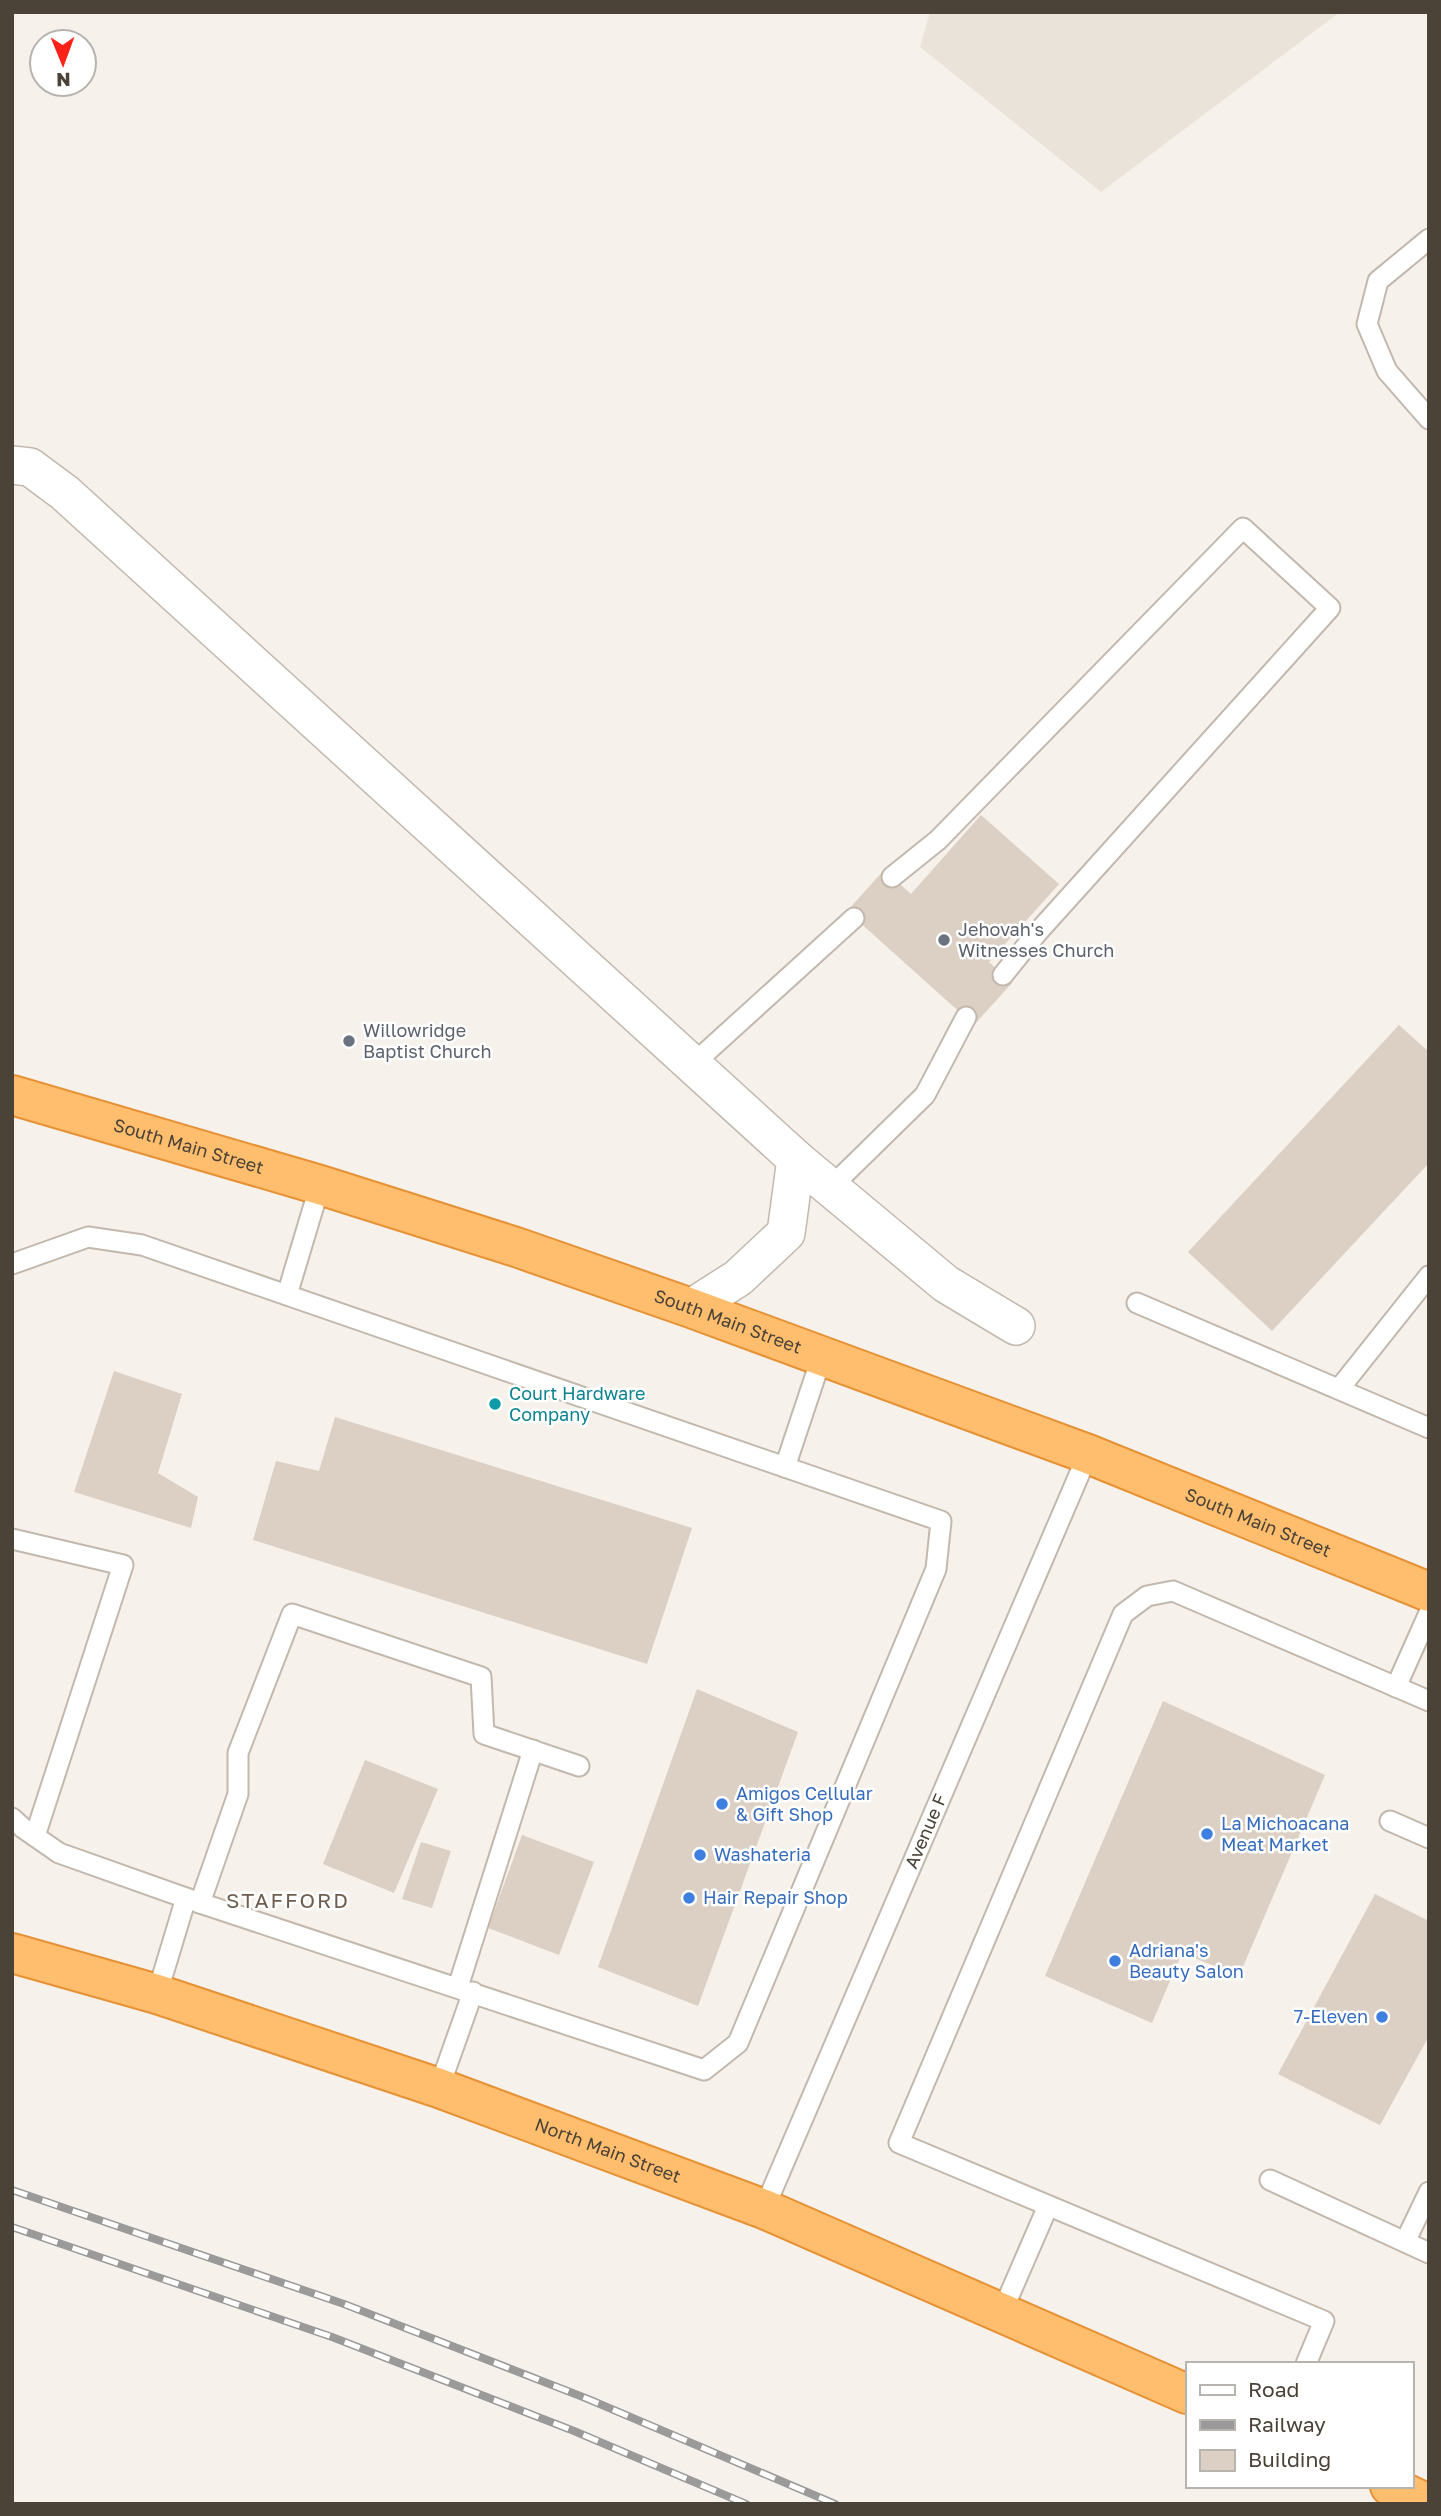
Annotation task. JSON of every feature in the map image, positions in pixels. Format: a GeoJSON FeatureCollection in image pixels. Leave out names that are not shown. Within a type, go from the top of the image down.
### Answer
{"type":"FeatureCollection","features":[{"type":"Feature","properties":{"kind":"highway","name":"South Main Street"},"geometry":{"type":"LineString","coordinates":[[12,1095],[320,1185],[516,1247],[691,1308],[1088,1454],[1429,1592]]}},
{"type":"Feature","properties":{"kind":"highway","name":"North Main Street"},"geometry":{"type":"LineString","coordinates":[[12,1953],[157,1994],[439,2088],[764,2209],[1186,2394]]}},
{"type":"Feature","properties":{"kind":"highway"},"geometry":{"type":"LineString","coordinates":[[1394,2488],[1428,2504]]}},
{"type":"Feature","properties":{"kind":"street"},"geometry":{"type":"LineString","coordinates":[[12,465],[30,467],[65,493],[796,1158],[946,1284],[1016,1326]]}},
{"type":"Feature","properties":{"kind":"street"},"geometry":{"type":"LineString","coordinates":[[691,1308],[738,1278],[786,1233],[796,1158]]}},
{"type":"Feature","properties":{"kind":"lane"},"geometry":{"type":"LineString","coordinates":[[1429,239],[1378,281],[1367,324],[1387,371],[1429,419]]}},
{"type":"Feature","properties":{"kind":"lane"},"geometry":{"type":"LineString","coordinates":[[891,877],[938,841],[1243,527],[1330,608],[1037,933],[1003,975]]}},
{"type":"Feature","properties":{"kind":"lane"},"geometry":{"type":"LineString","coordinates":[[692,1065],[854,918]]}},
{"type":"Feature","properties":{"kind":"lane"},"geometry":{"type":"LineString","coordinates":[[831,1187],[925,1095],[966,1017]]}},
{"type":"Feature","properties":{"kind":"lane"},"geometry":{"type":"LineString","coordinates":[[287,1295],[320,1185]]}},
{"type":"Feature","properties":{"kind":"lane"},"geometry":{"type":"LineString","coordinates":[[12,1264],[88,1237],[142,1245],[941,1521],[936,1569],[738,2043],[704,2070],[60,1853],[23,1827],[123,1565],[12,1539]]}},
{"type":"Feature","properties":{"kind":"lane"},"geometry":{"type":"LineString","coordinates":[[1339,1389],[1429,1276]]}},
{"type":"Feature","properties":{"kind":"lane"},"geometry":{"type":"LineString","coordinates":[[1137,1303],[1429,1428]]}},
{"type":"Feature","properties":{"kind":"lane"},"geometry":{"type":"LineString","coordinates":[[785,1467],[822,1356]]}},
{"type":"Feature","properties":{"kind":"lane","name":"Avenue F"},"geometry":{"type":"LineString","coordinates":[[764,2209],[1088,1454]]}},
{"type":"Feature","properties":{"kind":"lane"},"geometry":{"type":"LineString","coordinates":[[1307,2362],[1324,2322],[899,2143],[1123,1614],[1146,1596],[1173,1591],[1429,1701]]}},
{"type":"Feature","properties":{"kind":"lane"},"geometry":{"type":"LineString","coordinates":[[1396,1687],[1429,1613]]}},
{"type":"Feature","properties":{"kind":"lane"},"geometry":{"type":"LineString","coordinates":[[157,1994],[238,1794],[238,1753],[292,1614],[481,1677],[484,1734],[579,1766]]}},
{"type":"Feature","properties":{"kind":"lane"},"geometry":{"type":"LineString","coordinates":[[439,2088],[533,1750]]}},
{"type":"Feature","properties":{"kind":"lane"},"geometry":{"type":"LineString","coordinates":[[1390,1821],[1429,1838]]}},
{"type":"Feature","properties":{"kind":"lane"},"geometry":{"type":"LineString","coordinates":[[1270,2180],[1429,2253]]}},
{"type":"Feature","properties":{"kind":"lane"},"geometry":{"type":"LineString","coordinates":[[1405,2242],[1429,2192]]}},
{"type":"Feature","properties":{"kind":"lane"},"geometry":{"type":"LineString","coordinates":[[1002,2312],[1048,2206]]}},
{"type":"Feature","properties":{"kind":"shaded area"},"geometry":{"type":"Polygon","coordinates":[[[930,12],[1340,12],[1101,192],[920,47],[930,12]]]}},
{"type":"Feature","properties":{"kind":"building","name":"Jehovah's Witnesses Church"},"geometry":{"type":"Polygon","coordinates":[[[981,815],[1059,884],[989,962],[1012,983],[974,1025],[847,911],[884,870],[911,894],[981,815]]]}},
{"type":"Feature","properties":{"kind":"building"},"geometry":{"type":"Polygon","coordinates":[[[1399,1025],[1429,1052],[1429,1163],[1272,1331],[1188,1252],[1399,1025]]]}},
{"type":"Feature","properties":{"kind":"building"},"geometry":{"type":"Polygon","coordinates":[[[114,1371],[182,1394],[158,1473],[198,1497],[191,1528],[74,1492],[114,1371]]]}},
{"type":"Feature","properties":{"kind":"building"},"geometry":{"type":"Polygon","coordinates":[[[335,1417],[692,1528],[647,1664],[253,1540],[276,1461],[319,1471],[335,1417]]]}},
{"type":"Feature","properties":{"kind":"building"},"geometry":{"type":"Polygon","coordinates":[[[697,1689],[798,1732],[698,2006],[598,1967],[697,1689]]]}},
{"type":"Feature","properties":{"kind":"building"},"geometry":{"type":"Polygon","coordinates":[[[1163,1701],[1325,1775],[1239,1976],[1182,1953],[1152,2023],[1045,1976],[1163,1701]]]}},
{"type":"Feature","properties":{"kind":"building"},"geometry":{"type":"Polygon","coordinates":[[[365,1760],[438,1789],[394,1893],[323,1864],[365,1760]]]}},
{"type":"Feature","properties":{"kind":"building"},"geometry":{"type":"Polygon","coordinates":[[[522,1835],[594,1862],[559,1955],[488,1928],[522,1835]]]}},
{"type":"Feature","properties":{"kind":"building"},"geometry":{"type":"Polygon","coordinates":[[[421,1842],[451,1851],[432,1908],[402,1899],[421,1842]]]}},
{"type":"Feature","properties":{"kind":"building"},"geometry":{"type":"Polygon","coordinates":[[[1375,1894],[1429,1921],[1429,2036],[1380,2125],[1278,2074],[1375,1894]]]}},
{"type":"Feature","properties":{"kind":"railway"},"geometry":{"type":"LineString","coordinates":[[12,2190],[344,2304],[588,2399],[835,2504]]}},
{"type":"Feature","properties":{"kind":"railway"},"geometry":{"type":"LineString","coordinates":[[12,2227],[332,2337],[574,2431],[746,2504]]}},
{"type":"Feature","properties":{"kind":"place","name":"Jehovah's Witnesses Church"},"geometry":{"type":"Point","coordinates":[944,940]}},
{"type":"Feature","properties":{"kind":"place","name":"Willowridge Baptist Church"},"geometry":{"type":"Point","coordinates":[349,1041]}},
{"type":"Feature","properties":{"kind":"place","name":"Court Hardware Company"},"geometry":{"type":"Point","coordinates":[495,1404]}},
{"type":"Feature","properties":{"kind":"place","name":"Amigos Cellular & Gift Shop"},"geometry":{"type":"Point","coordinates":[722,1804]}},
{"type":"Feature","properties":{"kind":"place","name":"La Michoacana Meat Market"},"geometry":{"type":"Point","coordinates":[1207,1834]}},
{"type":"Feature","properties":{"kind":"place","name":"Washateria"},"geometry":{"type":"Point","coordinates":[700,1855]}},
{"type":"Feature","properties":{"kind":"place","name":"Hair Repair Shop"},"geometry":{"type":"Point","coordinates":[689,1898]}},
{"type":"Feature","properties":{"kind":"place","name":"Adriana's Beauty Salon"},"geometry":{"type":"Point","coordinates":[1115,1961]}},
{"type":"Feature","properties":{"kind":"place","name":"7-Eleven"},"geometry":{"type":"Point","coordinates":[1382,2017]}},
{"type":"Feature","properties":{"kind":"district","name":"STAFFORD"},"geometry":{"type":"Point","coordinates":[288,1901]}}]}
